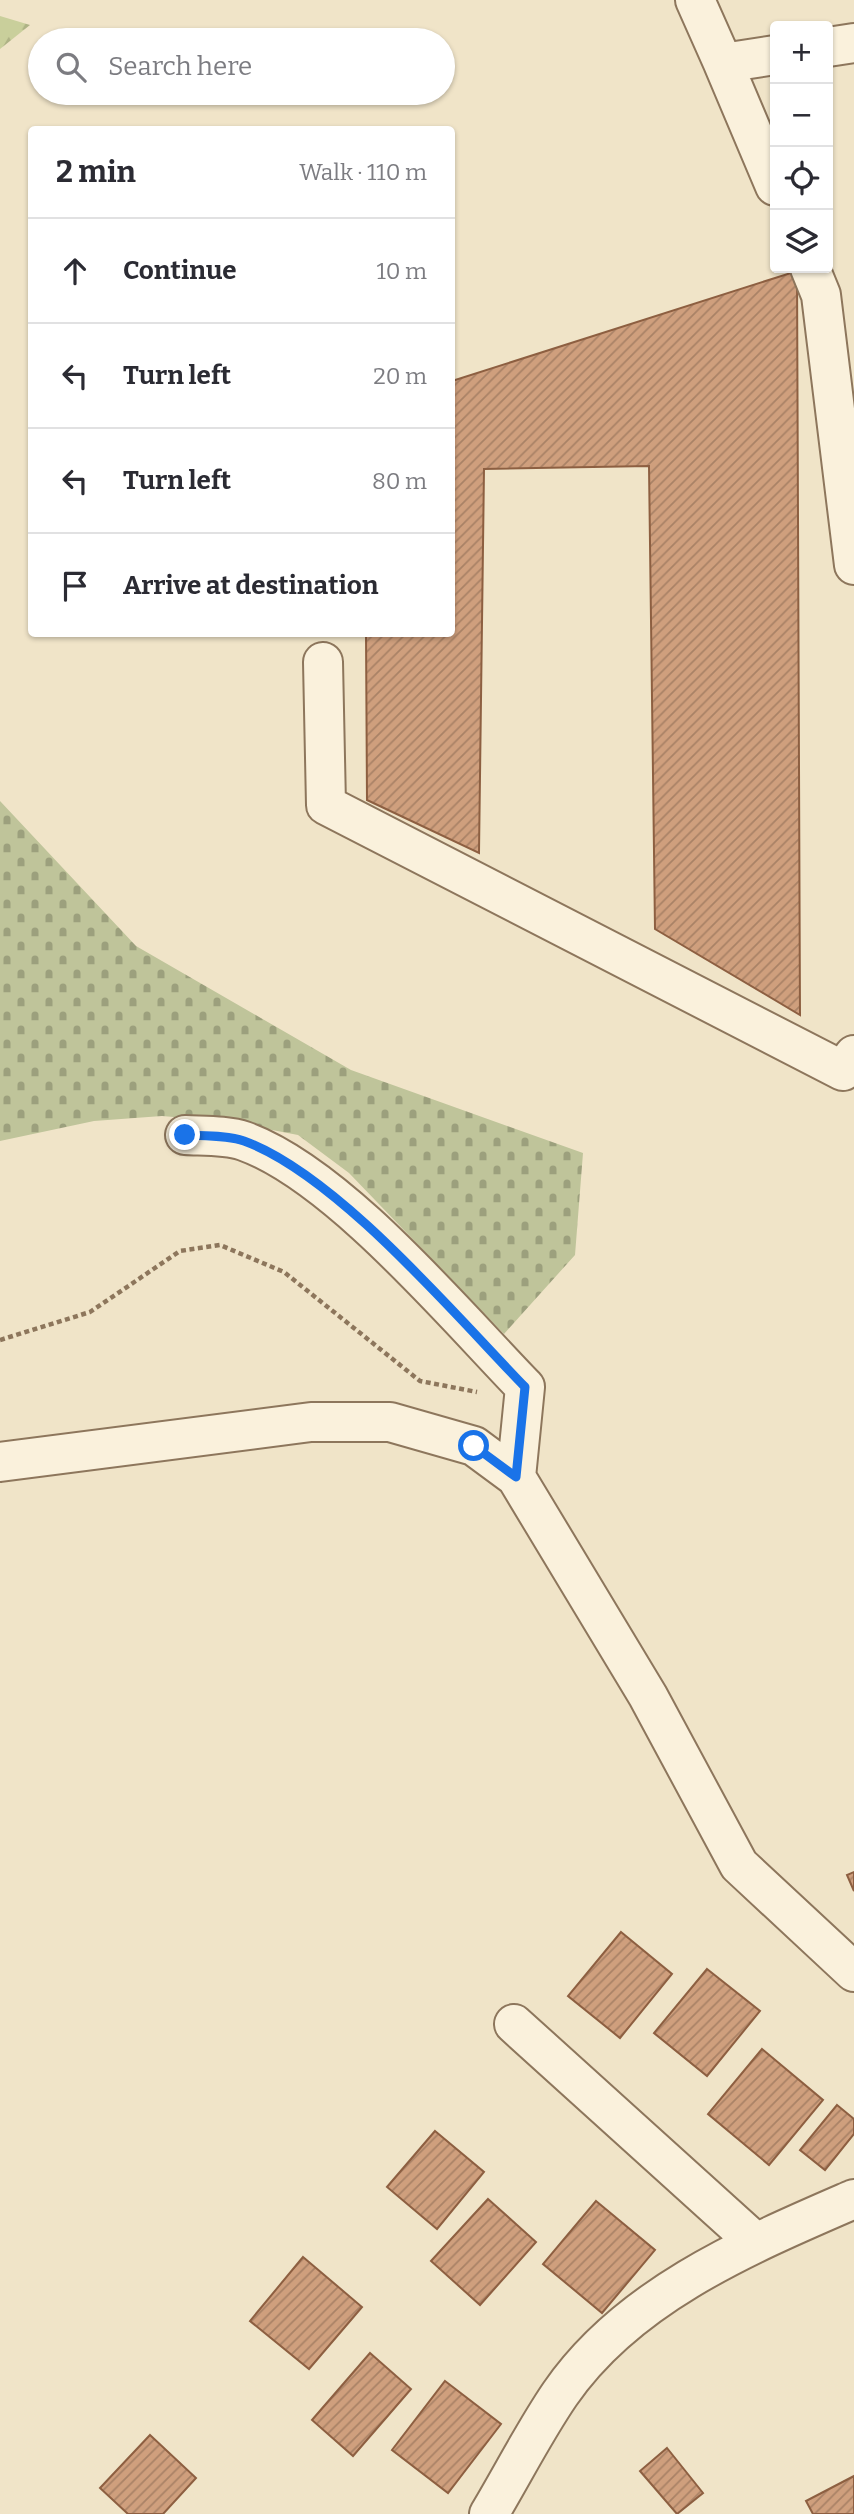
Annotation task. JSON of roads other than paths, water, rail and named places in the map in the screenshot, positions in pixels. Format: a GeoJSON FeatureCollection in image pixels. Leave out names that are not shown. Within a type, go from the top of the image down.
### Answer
{"type":"FeatureCollection","features":[{"type":"Feature","properties":{"kind":"street"},"geometry":{"type":"LineString","coordinates":[[695,0],[770,174]]}},
{"type":"Feature","properties":{"kind":"street"},"geometry":{"type":"LineString","coordinates":[[833,46],[854,43]]}},
{"type":"Feature","properties":{"kind":"street"},"geometry":{"type":"LineString","coordinates":[[723,63],[770,56]]}},
{"type":"Feature","properties":{"kind":"street"},"geometry":{"type":"LineString","coordinates":[[812,273],[821,295],[854,565]]}},
{"type":"Feature","properties":{"kind":"street"},"geometry":{"type":"LineString","coordinates":[[323,662],[326,805],[843,1071],[854,1055]]}},
{"type":"Feature","properties":{"kind":"street"},"geometry":{"type":"LineString","coordinates":[[185,1135],[242,1140],[288,1163],[308,1177],[411,1269],[525,1387],[516,1477]]}},
{"type":"Feature","properties":{"kind":"street"},"geometry":{"type":"LineString","coordinates":[[0,1462],[311,1422],[390,1422],[474,1446],[516,1477],[648,1696],[739,1864],[854,1972]]}},
{"type":"Feature","properties":{"kind":"street"},"geometry":{"type":"LineString","coordinates":[[514,2024],[755,2242]]}},
{"type":"Feature","properties":{"kind":"street"},"geometry":{"type":"LineString","coordinates":[[489,2514],[561,2393],[606,2341],[679,2284],[755,2242],[854,2199]]}}]}
